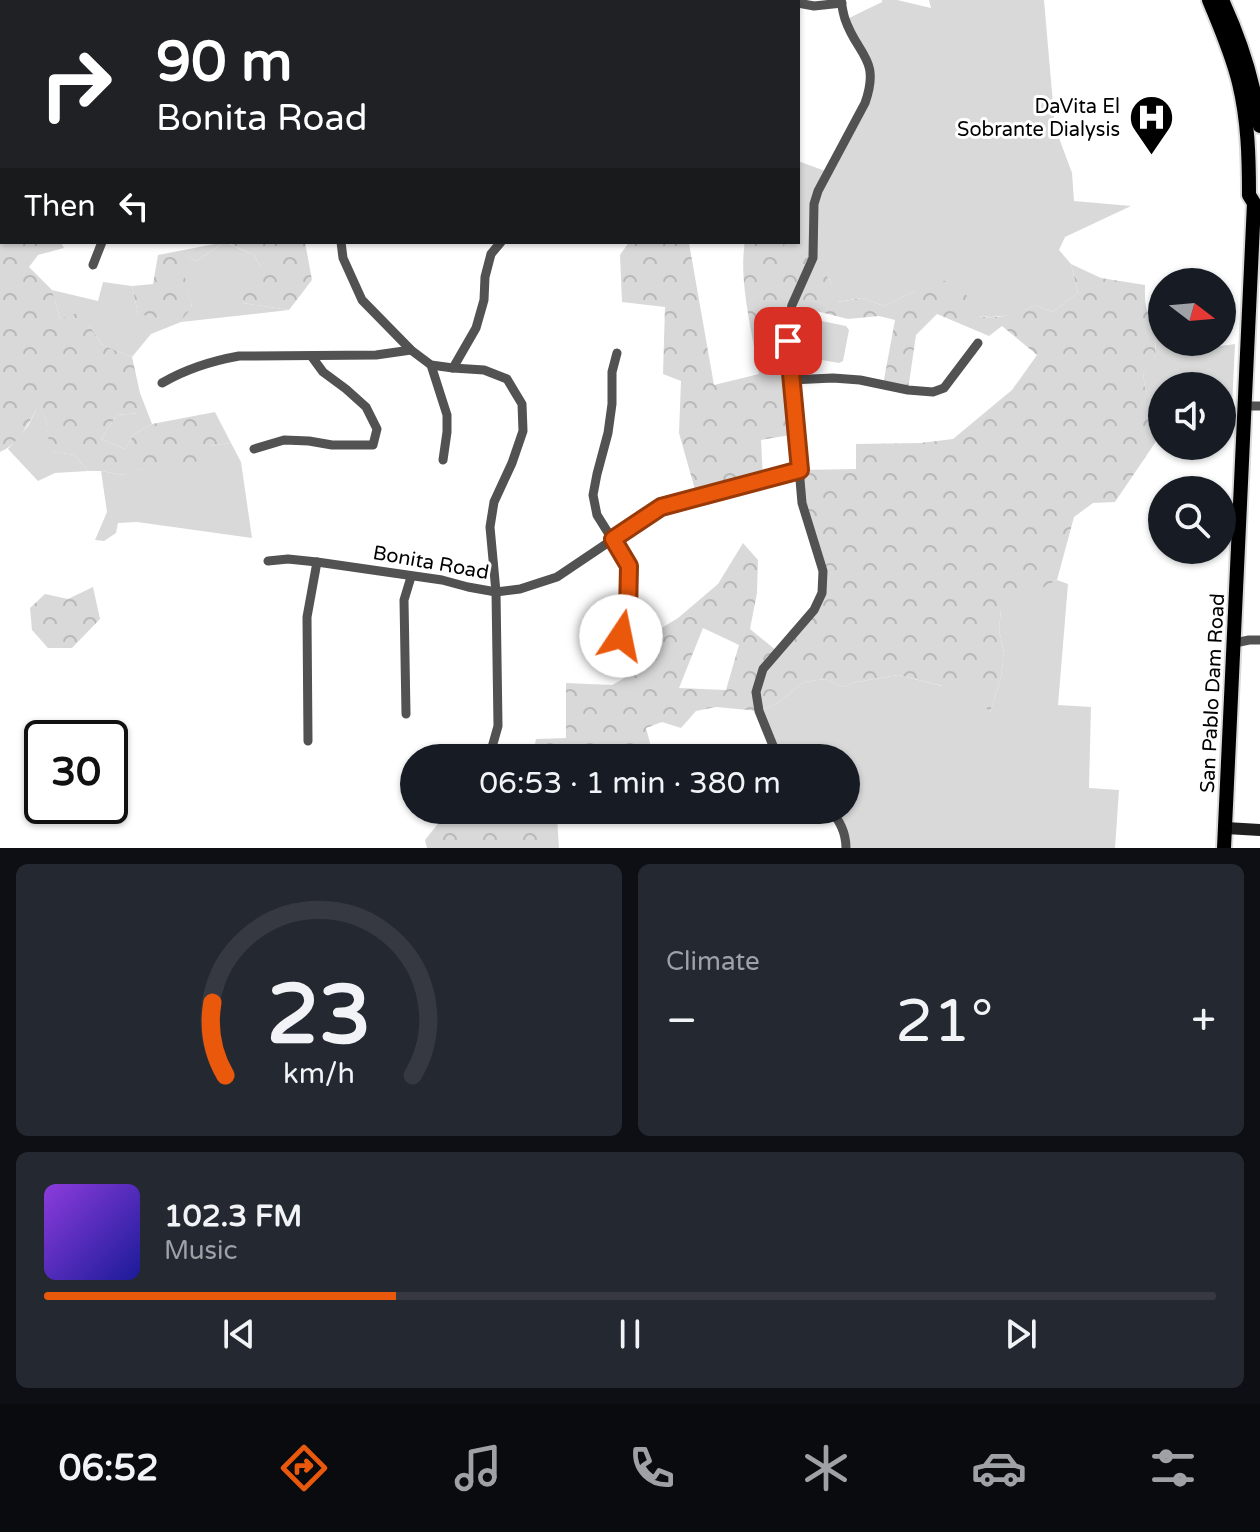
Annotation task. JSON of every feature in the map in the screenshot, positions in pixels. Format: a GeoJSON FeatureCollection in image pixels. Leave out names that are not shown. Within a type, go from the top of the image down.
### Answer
{"type":"FeatureCollection","features":[{"type":"Feature","properties":{"kind":"main road","name":"San Pablo Dam Road"},"geometry":{"type":"LineString","coordinates":[[1209,0],[1227,42],[1239,83],[1248,135],[1249,195],[1257,198],[1253,406],[1235,643],[1224,848]]}},
{"type":"Feature","properties":{"kind":"main road"},"geometry":{"type":"LineString","coordinates":[[1222,0],[1247,61],[1260,126]]}},
{"type":"Feature","properties":{"kind":"main road"},"geometry":{"type":"LineString","coordinates":[[1226,828],[1260,830]]}},
{"type":"Feature","properties":{"kind":"street"},"geometry":{"type":"LineString","coordinates":[[772,744],[759,711],[756,692],[763,669],[814,610],[822,593],[823,582],[823,571],[802,503],[788,323],[792,305],[813,258],[814,204],[818,191],[870,89],[867,56],[845,20],[841,2],[814,6],[800,3]]}},
{"type":"Feature","properties":{"kind":"street"},"geometry":{"type":"LineString","coordinates":[[93,265],[101,244]]}},
{"type":"Feature","properties":{"kind":"street"},"geometry":{"type":"LineString","coordinates":[[341,244],[343,258],[362,300],[411,350],[431,365],[484,370],[507,379],[522,404],[523,431],[494,502],[490,527],[496,592],[498,726],[493,744]]}},
{"type":"Feature","properties":{"kind":"street"},"geometry":{"type":"LineString","coordinates":[[453,368],[476,328],[491,254],[499,244]]}},
{"type":"Feature","properties":{"kind":"street"},"geometry":{"type":"LineString","coordinates":[[791,380],[860,380],[933,392],[944,388],[978,343]]}},
{"type":"Feature","properties":{"kind":"street"},"geometry":{"type":"LineString","coordinates":[[162,383],[182,372],[239,356],[376,355],[411,350]]}},
{"type":"Feature","properties":{"kind":"street"},"geometry":{"type":"LineString","coordinates":[[617,353],[612,372],[608,433],[593,495],[597,515],[629,566],[628,613],[621,636]]}},
{"type":"Feature","properties":{"kind":"street"},"geometry":{"type":"LineString","coordinates":[[254,449],[284,440],[373,445],[377,429],[366,407],[323,372],[312,357]]}},
{"type":"Feature","properties":{"kind":"street"},"geometry":{"type":"LineString","coordinates":[[431,365],[447,415],[443,460]]}},
{"type":"Feature","properties":{"kind":"street","name":"Bonita Road"},"geometry":{"type":"LineString","coordinates":[[268,561],[288,559],[317,562],[442,580],[496,592],[520,589],[557,577],[661,507],[800,470]]}},
{"type":"Feature","properties":{"kind":"street"},"geometry":{"type":"LineString","coordinates":[[308,741],[307,617],[317,562]]}},
{"type":"Feature","properties":{"kind":"street"},"geometry":{"type":"LineString","coordinates":[[406,714],[404,600],[411,577]]}},
{"type":"Feature","properties":{"kind":"street"},"geometry":{"type":"LineString","coordinates":[[1235,643],[1260,640]]}},
{"type":"Feature","properties":{"kind":"street"},"geometry":{"type":"LineString","coordinates":[[840,824],[846,838],[846,848]]}},
{"type":"Feature","properties":{"kind":"green space"},"geometry":{"type":"Polygon","coordinates":[[[897,0],[931,8],[929,0],[1044,0],[1055,127],[1072,173],[1074,201],[1131,206],[1065,237],[1059,250],[1071,264],[1078,293],[1052,312],[1035,305],[1014,315],[970,316],[915,291],[884,306],[862,298],[837,302],[829,278],[781,264],[785,244],[800,244],[800,162],[828,172],[865,103],[870,70],[845,20],[882,2],[897,0]]]}},
{"type":"Feature","properties":{"kind":"green space"},"geometry":{"type":"Polygon","coordinates":[[[0,244],[62,244],[64,248],[38,255],[29,267],[52,290],[60,319],[77,313],[102,345],[132,357],[140,393],[140,413],[117,415],[101,439],[125,449],[134,434],[152,424],[215,412],[231,443],[210,446],[191,467],[170,460],[123,475],[88,471],[74,455],[50,451],[46,421],[39,405],[18,438],[0,452],[0,244]]]}},
{"type":"Feature","properties":{"kind":"green space"},"geometry":{"type":"Polygon","coordinates":[[[222,244],[229,244],[254,255],[260,266],[242,303],[289,310],[181,322],[151,334],[132,357],[102,345],[89,325],[60,319],[52,290],[98,301],[103,282],[132,286],[138,314],[192,307],[178,251],[196,261],[222,244]]]}},
{"type":"Feature","properties":{"kind":"green space"},"geometry":{"type":"Polygon","coordinates":[[[222,244],[196,261],[179,252],[192,307],[180,322],[138,314],[132,286],[153,284],[158,255],[222,244]]]}},
{"type":"Feature","properties":{"kind":"green space"},"geometry":{"type":"Polygon","coordinates":[[[230,244],[305,244],[312,280],[289,310],[242,303],[243,280],[260,266],[254,255],[230,244]]]}},
{"type":"Feature","properties":{"kind":"green space"},"geometry":{"type":"Polygon","coordinates":[[[628,244],[689,244],[714,385],[759,374],[743,273],[745,244],[785,244],[782,263],[798,251],[813,258],[810,266],[829,278],[838,302],[862,298],[884,306],[950,279],[968,297],[959,308],[968,313],[997,317],[1035,305],[1052,312],[1078,293],[1071,264],[1101,278],[1145,285],[1148,356],[1156,356],[1156,361],[1143,373],[1148,394],[1148,453],[1115,502],[1093,503],[1074,517],[1057,580],[1026,597],[1020,609],[1001,609],[999,630],[1004,653],[1001,678],[990,712],[980,702],[980,681],[959,690],[898,675],[843,687],[825,679],[804,682],[776,704],[759,711],[716,707],[696,711],[681,728],[662,722],[646,728],[650,744],[535,744],[536,739],[566,738],[566,683],[612,685],[628,676],[645,638],[678,618],[718,584],[743,543],[758,560],[757,593],[750,629],[777,651],[814,610],[823,571],[802,503],[800,470],[856,469],[856,444],[953,439],[1012,390],[1037,355],[1002,326],[989,336],[937,314],[916,335],[908,390],[883,385],[895,320],[879,316],[848,319],[792,305],[788,323],[796,434],[761,440],[763,479],[697,497],[679,433],[681,381],[663,374],[665,307],[622,302],[620,255],[628,244]],[[703,628],[679,688],[726,690],[739,645],[703,628]]]}},
{"type":"Feature","properties":{"kind":"green space"},"geometry":{"type":"Polygon","coordinates":[[[812,319],[846,326],[849,330],[843,361],[804,357],[801,352],[808,321],[812,319]]]}},
{"type":"Feature","properties":{"kind":"green space"},"geometry":{"type":"Polygon","coordinates":[[[1156,356],[1234,356],[1234,372],[1148,372],[1148,394],[1143,373],[1156,360],[1156,356]]]}},
{"type":"Feature","properties":{"kind":"green space"},"geometry":{"type":"Polygon","coordinates":[[[1101,365],[1096,385],[1083,393],[1064,366],[1101,365]]]}},
{"type":"Feature","properties":{"kind":"green space"},"geometry":{"type":"Polygon","coordinates":[[[140,393],[152,424],[134,434],[125,449],[101,439],[117,415],[139,413],[140,393]]]}},
{"type":"Feature","properties":{"kind":"green space"},"geometry":{"type":"Polygon","coordinates":[[[39,404],[46,421],[51,451],[74,455],[88,471],[55,473],[38,481],[8,449],[28,426],[39,404]]]}},
{"type":"Feature","properties":{"kind":"green space"},"geometry":{"type":"Polygon","coordinates":[[[231,443],[241,462],[252,538],[137,522],[118,523],[116,533],[104,541],[95,540],[107,512],[101,471],[123,475],[210,446],[231,443]]]}},
{"type":"Feature","properties":{"kind":"green space"},"geometry":{"type":"Polygon","coordinates":[[[1057,580],[1068,584],[1058,705],[1091,707],[1089,788],[1119,790],[1115,848],[846,848],[835,824],[860,824],[860,744],[772,744],[759,711],[776,704],[804,682],[825,679],[843,687],[898,675],[942,686],[980,681],[990,712],[1001,678],[1004,653],[999,630],[1001,609],[1057,580]]]}},
{"type":"Feature","properties":{"kind":"green space"},"geometry":{"type":"Polygon","coordinates":[[[93,587],[100,619],[72,648],[48,648],[32,630],[30,608],[45,594],[68,599],[93,587]]]}},
{"type":"Feature","properties":{"kind":"green space"},"geometry":{"type":"Polygon","coordinates":[[[438,824],[557,824],[559,848],[427,848],[425,840],[438,824]]]}},
{"type":"Feature","properties":{"kind":"place","name":"DaVita El Sobrante Dialysis"},"geometry":{"type":"Point","coordinates":[1151,157]}},
{"type":"Feature","properties":{"kind":"route"},"geometry":{"type":"LineString","coordinates":[[621,636],[628,613],[629,566],[613,539],[661,507],[800,470],[788,341]]}}]}
